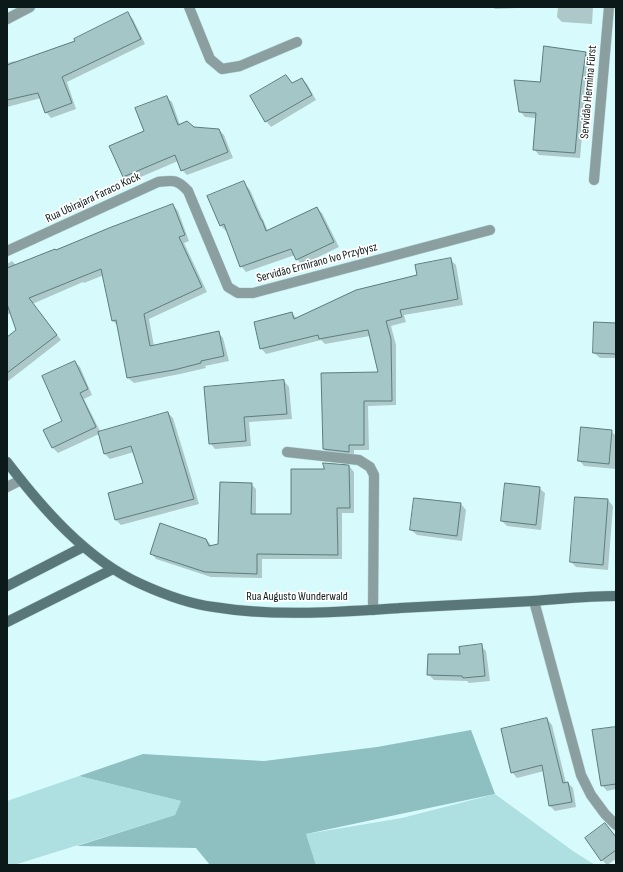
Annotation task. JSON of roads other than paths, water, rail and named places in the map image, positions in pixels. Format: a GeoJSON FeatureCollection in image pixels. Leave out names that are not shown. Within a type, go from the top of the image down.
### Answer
{"type":"FeatureCollection","features":[{"type":"Feature","properties":{"kind":"main road","name":"Rua Augusto Wunderwald"},"geometry":{"type":"LineString","coordinates":[[7,462],[45,508],[83,547],[112,569],[140,584],[189,602],[212,607],[267,613],[373,610],[616,596]]}},
{"type":"Feature","properties":{"kind":"main road"},"geometry":{"type":"LineString","coordinates":[[7,586],[83,547]]}},
{"type":"Feature","properties":{"kind":"main road"},"geometry":{"type":"LineString","coordinates":[[7,622],[112,569]]}},
{"type":"Feature","properties":{"kind":"street"},"geometry":{"type":"LineString","coordinates":[[7,19],[30,7]]}},
{"type":"Feature","properties":{"kind":"street"},"geometry":{"type":"LineString","coordinates":[[188,7],[210,59],[222,69],[240,66],[297,42]]}},
{"type":"Feature","properties":{"kind":"street","name":"Servidão Hermina Fürst"},"geometry":{"type":"LineString","coordinates":[[594,180],[609,7]]}},
{"type":"Feature","properties":{"kind":"street","name":"Rua Ubirajara Faraco Kock"},"geometry":{"type":"LineString","coordinates":[[7,251],[158,182],[173,180],[182,184],[188,191]]}},
{"type":"Feature","properties":{"kind":"street","name":"Servidão Ermirano Ivo Przybysz"},"geometry":{"type":"LineString","coordinates":[[188,191],[228,287],[238,293],[253,293],[490,230]]}},
{"type":"Feature","properties":{"kind":"street"},"geometry":{"type":"LineString","coordinates":[[287,452],[359,460],[370,467],[374,475],[373,610]]}},
{"type":"Feature","properties":{"kind":"street"},"geometry":{"type":"LineString","coordinates":[[7,487],[21,480]]}},
{"type":"Feature","properties":{"kind":"street"},"geometry":{"type":"LineString","coordinates":[[534,601],[581,775],[591,795],[605,814],[616,825]]}}]}
